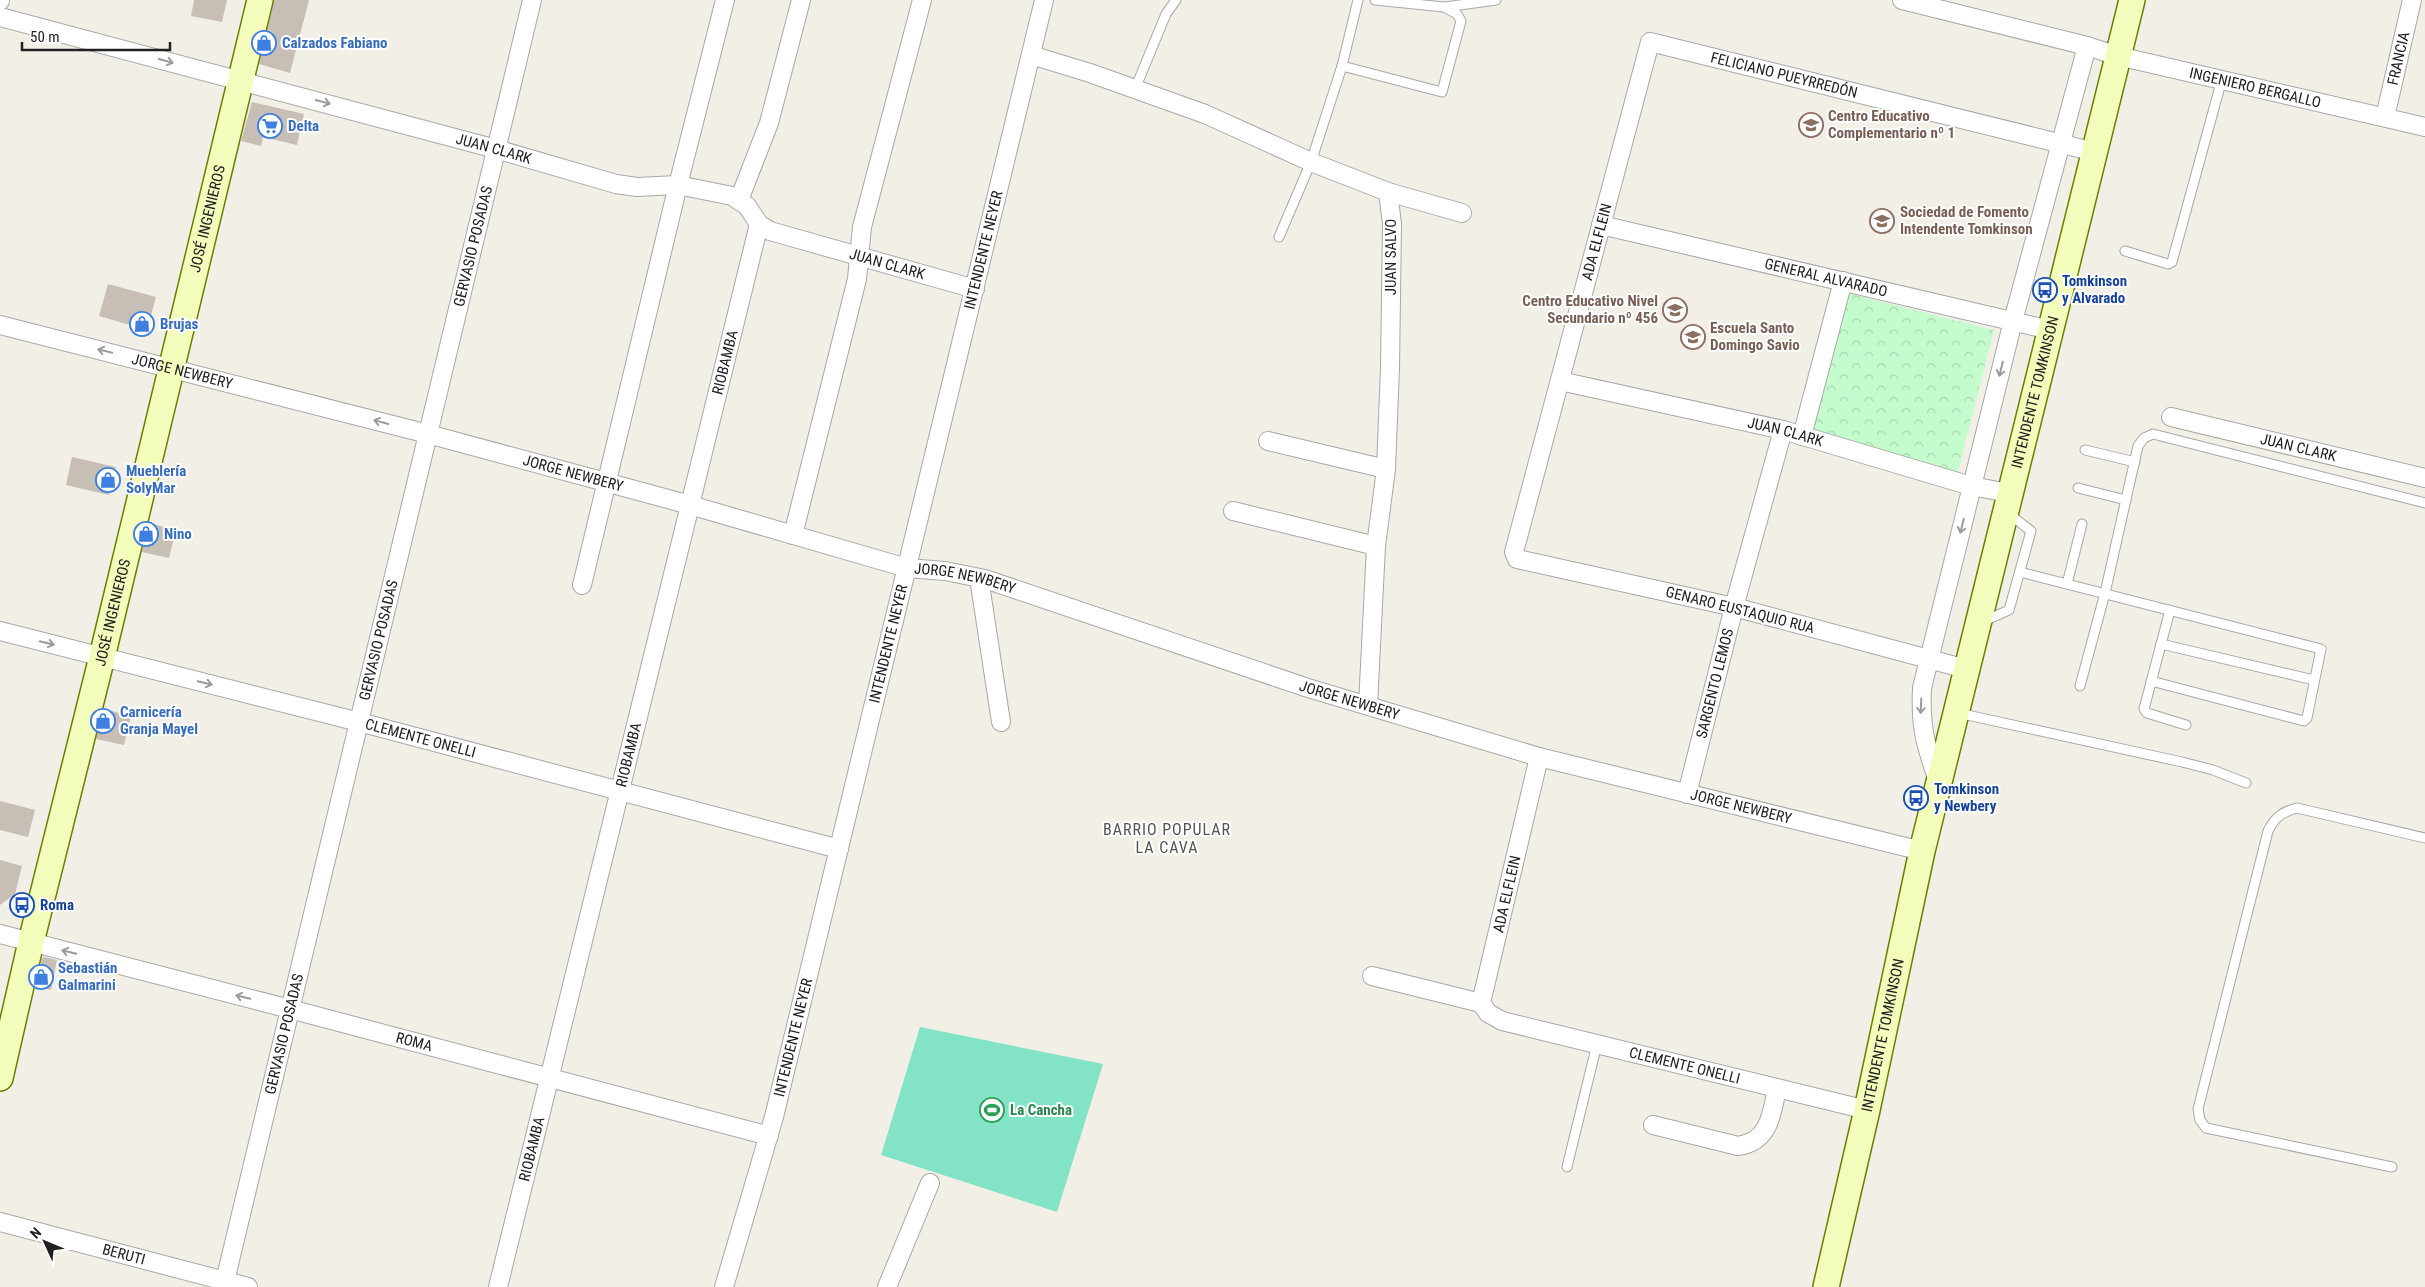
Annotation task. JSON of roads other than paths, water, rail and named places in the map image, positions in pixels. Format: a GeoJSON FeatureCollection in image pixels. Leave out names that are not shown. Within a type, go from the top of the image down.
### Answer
{"type":"FeatureCollection","features":[{"type":"Feature","properties":{"kind":"street","name":"JOSÉ INGENIEROS"},"geometry":{"type":"LineString","coordinates":[[0,1078],[31,942],[102,657],[260,0]]}},
{"type":"Feature","properties":{"kind":"street","name":"GERVASIO POSADAS"},"geometry":{"type":"LineString","coordinates":[[225,1281],[532,0]]}},
{"type":"Feature","properties":{"kind":"street"},"geometry":{"type":"LineString","coordinates":[[582,585],[608,484],[678,185],[725,0]]}},
{"type":"Feature","properties":{"kind":"street"},"geometry":{"type":"LineString","coordinates":[[739,200],[770,123],[801,0]]}},
{"type":"Feature","properties":{"kind":"street"},"geometry":{"type":"LineString","coordinates":[[793,535],[857,279],[862,227],[922,0]]}},
{"type":"Feature","properties":{"kind":"street","name":"INTENDENTE NEYER"},"geometry":{"type":"LineString","coordinates":[[724,1287],[769,1136],[1044,0]]}},
{"type":"Feature","properties":{"kind":"street","name":"INGENIERO BERGALLO"},"geometry":{"type":"LineString","coordinates":[[1902,0],[2086,46],[2118,56],[2425,126]]}},
{"type":"Feature","properties":{"kind":"street","name":"INTENDENTE TOMKINSON"},"geometry":{"type":"LineString","coordinates":[[1826,1287],[1867,1110],[1922,851],[1940,785],[1977,624],[2132,0]]}},
{"type":"Feature","properties":{"kind":"street","name":"FRANCIA"},"geometry":{"type":"LineString","coordinates":[[2385,117],[2412,0]]}},
{"type":"Feature","properties":{"kind":"street","name":"JUAN CLARK"},"geometry":{"type":"LineString","coordinates":[[0,17],[496,149],[616,184],[637,187],[678,185],[732,196],[747,206],[759,224],[770,232],[975,289]]}},
{"type":"Feature","properties":{"kind":"street","name":"FELICIANO PUEYRREDÓN"},"geometry":{"type":"LineString","coordinates":[[1650,42],[2095,152]]}},
{"type":"Feature","properties":{"kind":"street","name":"ADA ELFLEIN"},"geometry":{"type":"LineString","coordinates":[[1514,556],[1650,42]]}},
{"type":"Feature","properties":{"kind":"street"},"geometry":{"type":"LineString","coordinates":[[1940,785],[1924,738],[1921,716],[1922,688],[1971,486],[2086,46]]}},
{"type":"Feature","properties":{"kind":"street"},"geometry":{"type":"LineString","coordinates":[[1031,55],[1204,114],[1311,162],[1388,192],[1462,213]]}},
{"type":"Feature","properties":{"kind":"street","name":"JUAN SALVO"},"geometry":{"type":"LineString","coordinates":[[1368,705],[1376,546],[1386,469],[1390,368],[1392,224],[1388,192]]}},
{"type":"Feature","properties":{"kind":"street","name":"RIOBAMBA"},"geometry":{"type":"LineString","coordinates":[[498,1287],[759,224]]}},
{"type":"Feature","properties":{"kind":"street","name":"GENERAL ALVARADO"},"geometry":{"type":"LineString","coordinates":[[1601,225],[2050,330]]}},
{"type":"Feature","properties":{"kind":"street"},"geometry":{"type":"LineString","coordinates":[[1802,436],[1843,281]]}},
{"type":"Feature","properties":{"kind":"street","name":"JORGE NEWBERY"},"geometry":{"type":"LineString","coordinates":[[0,325],[172,367],[428,434],[690,505],[907,568],[979,578],[1308,688],[1539,757],[1922,851]]}},
{"type":"Feature","properties":{"kind":"street","name":"JUAN CLARK"},"geometry":{"type":"LineString","coordinates":[[1560,381],[1783,430],[1971,486],[2007,502]]}},
{"type":"Feature","properties":{"kind":"street","name":"JUAN CLARK"},"geometry":{"type":"LineString","coordinates":[[2171,417],[2425,478]]}},
{"type":"Feature","properties":{"kind":"street","name":"SARGENTO LEMOS"},"geometry":{"type":"LineString","coordinates":[[1687,794],[1734,606],[1783,430]]}},
{"type":"Feature","properties":{"kind":"street"},"geometry":{"type":"LineString","coordinates":[[1268,441],[1386,469]]}},
{"type":"Feature","properties":{"kind":"street"},"geometry":{"type":"LineString","coordinates":[[1233,511],[1376,546]]}},
{"type":"Feature","properties":{"kind":"street","name":"GENARO EUSTAQUIO RUA"},"geometry":{"type":"LineString","coordinates":[[1514,556],[1517,559],[1734,606],[1966,669]]}},
{"type":"Feature","properties":{"kind":"street"},"geometry":{"type":"LineString","coordinates":[[979,578],[1001,722]]}},
{"type":"Feature","properties":{"kind":"street","name":"CLEMENTE ONELLI"},"geometry":{"type":"LineString","coordinates":[[0,631],[359,722],[838,849]]}},
{"type":"Feature","properties":{"kind":"street","name":"ADA ELFLEIN"},"geometry":{"type":"LineString","coordinates":[[1481,1003],[1539,757]]}},
{"type":"Feature","properties":{"kind":"street","name":"ROMA"},"geometry":{"type":"LineString","coordinates":[[0,934],[769,1136]]}},
{"type":"Feature","properties":{"kind":"street"},"geometry":{"type":"LineString","coordinates":[[1372,976],[1481,1003]]}},
{"type":"Feature","properties":{"kind":"street","name":"CLEMENTE ONELLI"},"geometry":{"type":"LineString","coordinates":[[1481,1003],[1488,1013],[1502,1021],[1867,1110]]}},
{"type":"Feature","properties":{"kind":"street"},"geometry":{"type":"LineString","coordinates":[[1653,1125],[1738,1146],[1748,1145],[1757,1141],[1768,1123],[1777,1088]]}},
{"type":"Feature","properties":{"kind":"street"},"geometry":{"type":"LineString","coordinates":[[887,1287],[930,1183]]}},
{"type":"Feature","properties":{"kind":"street","name":"BERUTI"},"geometry":{"type":"LineString","coordinates":[[0,1222],[248,1287]]}},
{"type":"Feature","properties":{"kind":"lane"},"geometry":{"type":"LineString","coordinates":[[1135,89],[1166,14],[1176,0]]}},
{"type":"Feature","properties":{"kind":"lane"},"geometry":{"type":"LineString","coordinates":[[1279,237],[1311,162],[1342,66],[1358,0]]}},
{"type":"Feature","properties":{"kind":"lane"},"geometry":{"type":"LineString","coordinates":[[1375,0],[1444,7],[1496,0]]}},
{"type":"Feature","properties":{"kind":"lane"},"geometry":{"type":"LineString","coordinates":[[1342,66],[1442,92],[1461,21],[1458,14],[1444,7]]}},
{"type":"Feature","properties":{"kind":"lane"},"geometry":{"type":"LineString","coordinates":[[2125,252],[2168,264],[2172,262],[2222,79]]}},
{"type":"Feature","properties":{"kind":"lane"},"geometry":{"type":"LineString","coordinates":[[2080,686],[2105,593],[2138,446],[2144,438],[2153,434],[2425,503]]}},
{"type":"Feature","properties":{"kind":"lane"},"geometry":{"type":"LineString","coordinates":[[2085,450],[2134,462]]}},
{"type":"Feature","properties":{"kind":"lane"},"geometry":{"type":"LineString","coordinates":[[2078,488],[2126,500]]}},
{"type":"Feature","properties":{"kind":"lane"},"geometry":{"type":"LineString","coordinates":[[1977,624],[2009,610],[2020,572],[2030,531],[2007,502]]}},
{"type":"Feature","properties":{"kind":"lane"},"geometry":{"type":"LineString","coordinates":[[2067,584],[2082,524]]}},
{"type":"Feature","properties":{"kind":"lane"},"geometry":{"type":"LineString","coordinates":[[2020,572],[2320,647],[2321,652],[2307,718],[2304,721],[2151,681]]}},
{"type":"Feature","properties":{"kind":"lane"},"geometry":{"type":"LineString","coordinates":[[2170,610],[2145,711],[2186,725]]}},
{"type":"Feature","properties":{"kind":"lane"},"geometry":{"type":"LineString","coordinates":[[2161,644],[2314,680]]}},
{"type":"Feature","properties":{"kind":"lane"},"geometry":{"type":"LineString","coordinates":[[1956,713],[2182,762],[2213,770],[2246,783]]}},
{"type":"Feature","properties":{"kind":"lane"},"geometry":{"type":"LineString","coordinates":[[2392,1167],[2206,1128],[2200,1120],[2198,1110],[2268,831],[2274,820],[2282,812],[2297,808],[2425,838]]}},
{"type":"Feature","properties":{"kind":"lane"},"geometry":{"type":"LineString","coordinates":[[1567,1167],[1597,1044]]}},
{"type":"Feature","properties":{"kind":"place","name":"Calzados Fabiano"},"geometry":{"type":"Point","coordinates":[264,43]}},
{"type":"Feature","properties":{"kind":"place","name":"Centro Educativo Complementario nº 1"},"geometry":{"type":"Point","coordinates":[1811,125]}},
{"type":"Feature","properties":{"kind":"place","name":"Delta"},"geometry":{"type":"Point","coordinates":[270,126]}},
{"type":"Feature","properties":{"kind":"place","name":"Sociedad de Fomento Intendente Tomkinson"},"geometry":{"type":"Point","coordinates":[1882,221]}},
{"type":"Feature","properties":{"kind":"place","name":"Tomkinson y Alvarado"},"geometry":{"type":"Point","coordinates":[2045,290]}},
{"type":"Feature","properties":{"kind":"place","name":"Centro Educativo Nivel Secundario nº 456"},"geometry":{"type":"Point","coordinates":[1675,310]}},
{"type":"Feature","properties":{"kind":"place","name":"Brujas"},"geometry":{"type":"Point","coordinates":[142,324]}},
{"type":"Feature","properties":{"kind":"place","name":"Escuela Santo Domingo Savio"},"geometry":{"type":"Point","coordinates":[1693,337]}},
{"type":"Feature","properties":{"kind":"place","name":"Mueblería SolyMar"},"geometry":{"type":"Point","coordinates":[108,480]}},
{"type":"Feature","properties":{"kind":"place","name":"Nino"},"geometry":{"type":"Point","coordinates":[146,534]}},
{"type":"Feature","properties":{"kind":"place","name":"Carnicería Granja Mayel"},"geometry":{"type":"Point","coordinates":[103,721]}},
{"type":"Feature","properties":{"kind":"place","name":"Tomkinson y Newbery"},"geometry":{"type":"Point","coordinates":[1916,798]}},
{"type":"Feature","properties":{"kind":"place","name":"Roma"},"geometry":{"type":"Point","coordinates":[22,905]}},
{"type":"Feature","properties":{"kind":"place","name":"Sebastián Galmarini"},"geometry":{"type":"Point","coordinates":[41,977]}},
{"type":"Feature","properties":{"kind":"place","name":"La Cancha"},"geometry":{"type":"Point","coordinates":[992,1110]}},
{"type":"Feature","properties":{"kind":"district","name":"BARRIO POPULAR LA CAVA"},"geometry":{"type":"Point","coordinates":[1167,838]}}]}
